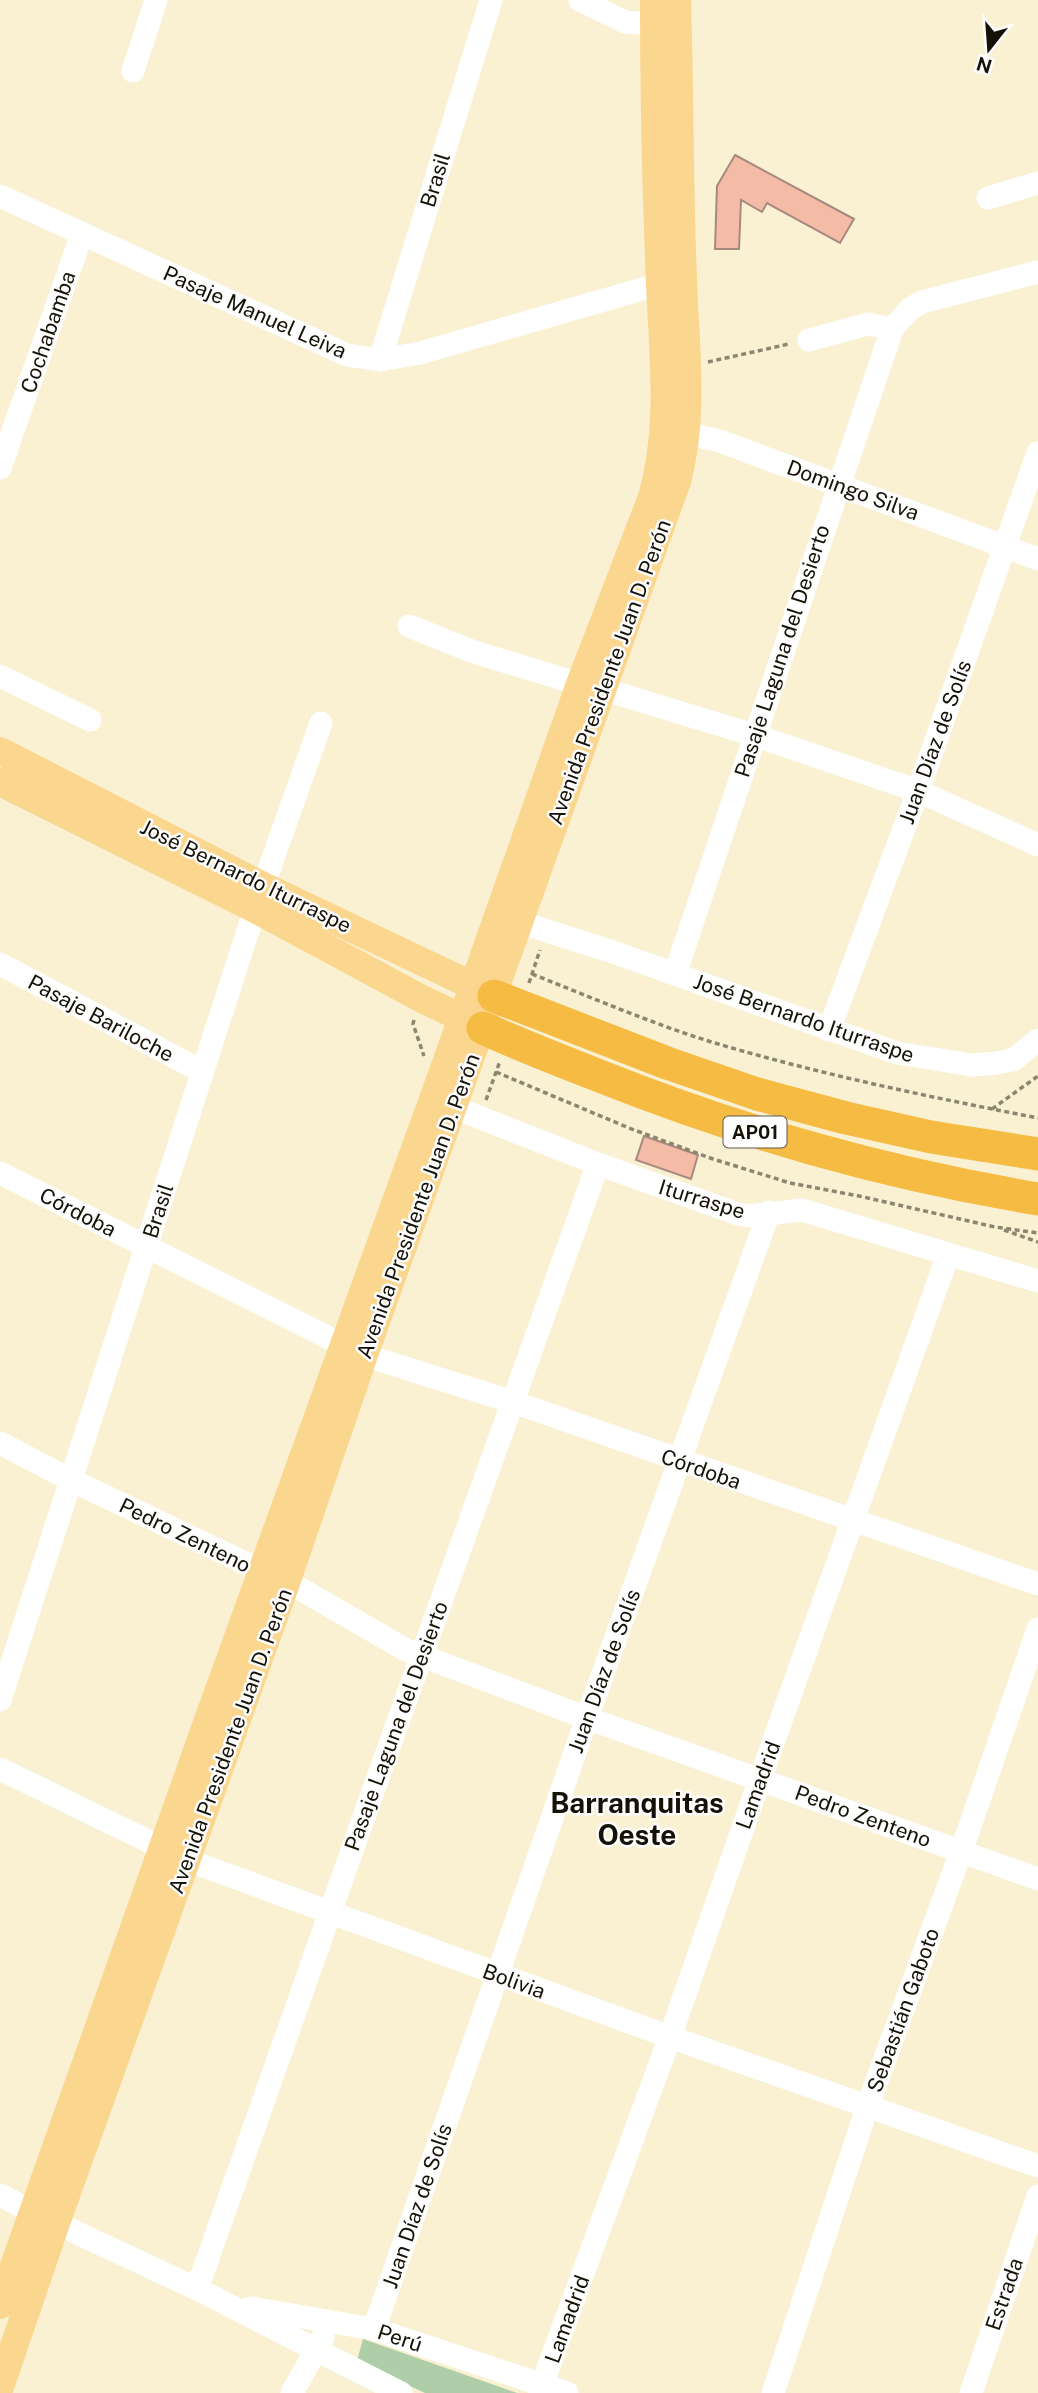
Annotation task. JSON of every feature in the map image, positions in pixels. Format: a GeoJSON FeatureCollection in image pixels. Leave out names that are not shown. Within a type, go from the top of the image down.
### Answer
{"type":"FeatureCollection","features":[{"type":"Feature","properties":{"kind":"highway","name":"AP01"},"geometry":{"type":"LineString","coordinates":[[496,997],[757,1094],[931,1137],[1038,1154]]}},
{"type":"Feature","properties":{"kind":"highway","name":"AP01"},"geometry":{"type":"LineString","coordinates":[[484,1029],[654,1098],[743,1129],[825,1154],[925,1179],[1038,1199]]}},
{"type":"Feature","properties":{"kind":"main road","name":"Avenida Presidente Juan D. Perón"},"geometry":{"type":"LineString","coordinates":[[665,12],[671,282],[665,359],[676,434]]}},
{"type":"Feature","properties":{"kind":"main road","name":"Avenida Presidente Juan D. Perón"},"geometry":{"type":"LineString","coordinates":[[496,997],[592,686],[674,491],[676,434],[687,367],[671,282]]}},
{"type":"Feature","properties":{"kind":"main road","name":"Avenida Presidente Juan D. Perón"},"geometry":{"type":"LineString","coordinates":[[354,1350],[496,997],[592,686]]}},
{"type":"Feature","properties":{"kind":"main road","name":"José Bernardo Iturraspe"},"geometry":{"type":"LineString","coordinates":[[0,751],[259,898],[422,999],[484,1029]]}},
{"type":"Feature","properties":{"kind":"main road","name":"José Bernardo Iturraspe"},"geometry":{"type":"LineString","coordinates":[[0,782],[259,898],[496,997]]}},
{"type":"Feature","properties":{"kind":"main road","name":"Avenida Presidente Juan D. Perón"},"geometry":{"type":"LineString","coordinates":[[0,2305],[44,2217],[187,1860],[274,1577],[354,1350],[446,1066],[484,1029]]}},
{"type":"Feature","properties":{"kind":"main road","name":"Avenida Presidente Juan D. Perón"},"geometry":{"type":"LineString","coordinates":[[0,2386],[44,2217],[162,1849],[274,1577]]}},
{"type":"Feature","properties":{"kind":"street"},"geometry":{"type":"LineString","coordinates":[[132,71],[156,0]]}},
{"type":"Feature","properties":{"kind":"street","name":"Brasil"},"geometry":{"type":"LineString","coordinates":[[380,360],[491,0]]}},
{"type":"Feature","properties":{"kind":"street"},"geometry":{"type":"LineString","coordinates":[[580,0],[625,22],[665,12]]}},
{"type":"Feature","properties":{"kind":"street"},"geometry":{"type":"LineString","coordinates":[[988,198],[1038,183]]}},
{"type":"Feature","properties":{"kind":"street","name":"Pasaje Manuel Leiva"},"geometry":{"type":"LineString","coordinates":[[0,196],[347,355],[380,360],[420,353],[671,282]]}},
{"type":"Feature","properties":{"kind":"street","name":"Cochabamba"},"geometry":{"type":"LineString","coordinates":[[0,468],[82,234]]}},
{"type":"Feature","properties":{"kind":"street"},"geometry":{"type":"LineString","coordinates":[[808,340],[868,324],[892,329],[910,309],[922,302],[1038,272]]}},
{"type":"Feature","properties":{"kind":"street","name":"Pasaje Laguna del Desierto"},"geometry":{"type":"LineString","coordinates":[[675,974],[892,329]]}},
{"type":"Feature","properties":{"kind":"street","name":"Domingo Silva"},"geometry":{"type":"LineString","coordinates":[[676,434],[717,440],[1038,559]]}},
{"type":"Feature","properties":{"kind":"street","name":"Juan Díaz de Solís"},"geometry":{"type":"LineString","coordinates":[[829,1030],[918,791],[1038,453]]}},
{"type":"Feature","properties":{"kind":"street"},"geometry":{"type":"LineString","coordinates":[[409,626],[474,652],[754,735],[918,791],[1038,845]]}},
{"type":"Feature","properties":{"kind":"street"},"geometry":{"type":"LineString","coordinates":[[0,676],[90,720]]}},
{"type":"Feature","properties":{"kind":"street","name":"Brasil"},"geometry":{"type":"LineString","coordinates":[[0,1700],[259,898],[321,723]]}},
{"type":"Feature","properties":{"kind":"street","name":"José Bernardo Iturraspe"},"geometry":{"type":"LineString","coordinates":[[519,922],[897,1053],[972,1065],[1013,1059],[1038,1040]]}},
{"type":"Feature","properties":{"kind":"street","name":"Pasaje Bariloche"},"geometry":{"type":"LineString","coordinates":[[0,964],[202,1072]]}},
{"type":"Feature","properties":{"kind":"street","name":"Iturraspe"},"geometry":{"type":"LineString","coordinates":[[453,1107],[598,1164],[738,1214],[750,1216],[802,1210],[817,1213],[1038,1281]]}},
{"type":"Feature","properties":{"kind":"street","name":"Pasaje Laguna del Desierto"},"geometry":{"type":"LineString","coordinates":[[197,2289],[328,1912],[423,1656],[598,1164]]}},
{"type":"Feature","properties":{"kind":"street","name":"Córdoba"},"geometry":{"type":"LineString","coordinates":[[0,1173],[354,1350],[513,1402],[1038,1584]]}},
{"type":"Feature","properties":{"kind":"street","name":"Juan Díaz de Solís"},"geometry":{"type":"LineString","coordinates":[[374,2329],[587,1718],[769,1212]]}},
{"type":"Feature","properties":{"kind":"street","name":"Lamadrid"},"geometry":{"type":"LineString","coordinates":[[541,2389],[670,2037],[948,1255]]}},
{"type":"Feature","properties":{"kind":"street","name":"Pedro Zenteno"},"geometry":{"type":"LineString","coordinates":[[0,1443],[274,1577],[406,1650],[587,1718],[1038,1878]]}},
{"type":"Feature","properties":{"kind":"street","name":"Sebastián Gaboto"},"geometry":{"type":"LineString","coordinates":[[773,2393],[868,2105],[961,1852],[1038,1629]]}},
{"type":"Feature","properties":{"kind":"street","name":"Bolivia"},"geometry":{"type":"LineString","coordinates":[[0,1769],[187,1860],[497,1975],[1038,2166]]}},
{"type":"Feature","properties":{"kind":"street","name":"Perú"},"geometry":{"type":"LineString","coordinates":[[0,2195],[228,2304],[401,2393]]}},
{"type":"Feature","properties":{"kind":"street","name":"Estrada"},"geometry":{"type":"LineString","coordinates":[[971,2393],[1038,2196]]}},
{"type":"Feature","properties":{"kind":"street","name":"Perú"},"geometry":{"type":"LineString","coordinates":[[228,2304],[374,2329],[541,2389],[567,2393]]}},
{"type":"Feature","properties":{"kind":"street"},"geometry":{"type":"LineString","coordinates":[[292,2393],[332,2322]]}},
{"type":"Feature","properties":{"kind":"path"},"geometry":{"type":"LineString","coordinates":[[687,367],[808,340]]}},
{"type":"Feature","properties":{"kind":"path"},"geometry":{"type":"LineString","coordinates":[[496,997],[532,974],[547,932]]}},
{"type":"Feature","properties":{"kind":"path"},"geometry":{"type":"LineString","coordinates":[[532,974],[730,1048],[890,1089],[1038,1118]]}},
{"type":"Feature","properties":{"kind":"path"},"geometry":{"type":"LineString","coordinates":[[422,999],[412,1024],[425,1057],[446,1066]]}},
{"type":"Feature","properties":{"kind":"path"},"geometry":{"type":"LineString","coordinates":[[481,1116],[496,1072],[484,1029]]}},
{"type":"Feature","properties":{"kind":"path"},"geometry":{"type":"LineString","coordinates":[[496,1072],[629,1128],[790,1183],[995,1227],[1038,1233]]}},
{"type":"Feature","properties":{"kind":"path"},"geometry":{"type":"LineString","coordinates":[[992,1109],[1038,1076]]}},
{"type":"Feature","properties":{"kind":"path"},"geometry":{"type":"LineString","coordinates":[[995,1227],[1038,1242]]}},
{"type":"Feature","properties":{"kind":"green space"},"geometry":{"type":"Polygon","coordinates":[[[363,2339],[517,2393],[425,2393],[357,2361],[363,2339]]]}},
{"type":"Feature","properties":{"kind":"building"},"geometry":{"type":"Polygon","coordinates":[[[735,155],[854,219],[840,243],[767,203],[762,212],[741,200],[739,249],[715,249],[717,186],[735,155]]]}},
{"type":"Feature","properties":{"kind":"building"},"geometry":{"type":"Polygon","coordinates":[[[644,1136],[698,1155],[691,1179],[636,1160],[644,1136]]]}},
{"type":"Feature","properties":{"kind":"district","name":"Barranquitas Oeste"},"geometry":{"type":"Point","coordinates":[637,1818]}}]}
